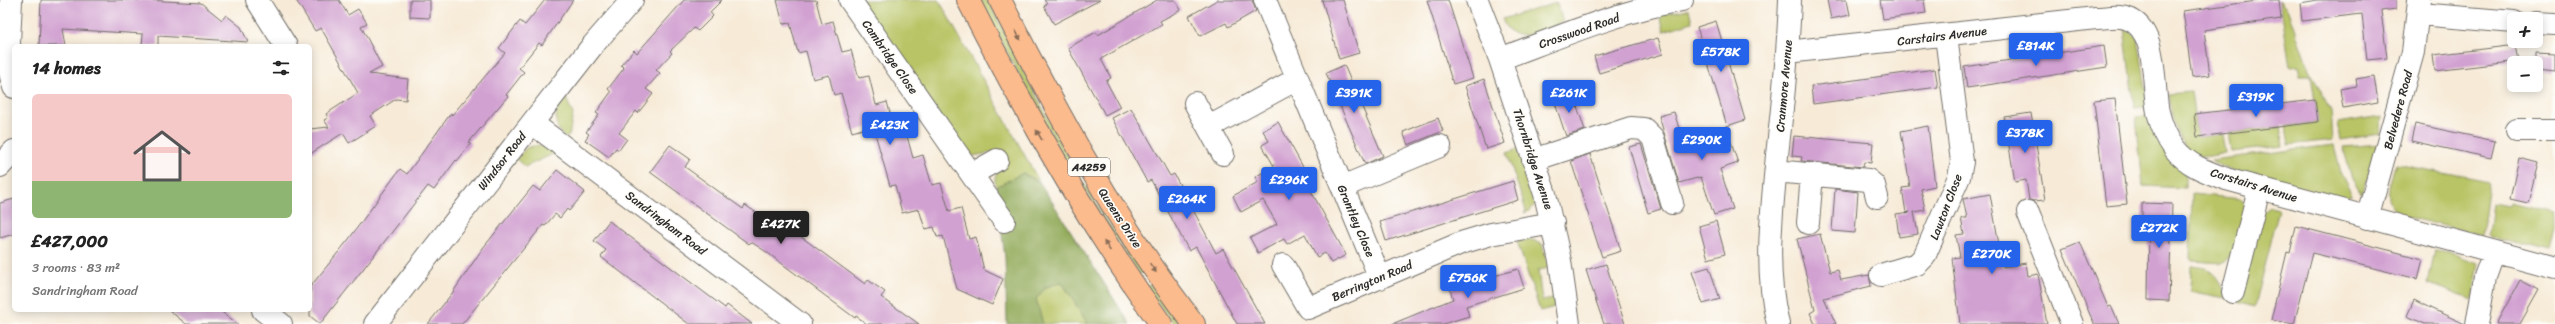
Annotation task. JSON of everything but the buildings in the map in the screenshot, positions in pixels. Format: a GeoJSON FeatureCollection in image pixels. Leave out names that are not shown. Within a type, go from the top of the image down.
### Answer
{"type":"FeatureCollection","features":[{"type":"Feature","properties":{"kind":"main road","name":"A4259"},"geometry":{"type":"LineString","coordinates":[[968,0],[1023,106],[1071,190],[1161,324]]}},
{"type":"Feature","properties":{"kind":"main road","name":"Queens Drive"},"geometry":{"type":"LineString","coordinates":[[1000,0],[1095,178],[1138,246],[1194,324]]}},
{"type":"Feature","properties":{"kind":"street"},"geometry":{"type":"LineString","coordinates":[[10,0],[8,65],[12,80]]}},
{"type":"Feature","properties":{"kind":"street"},"geometry":{"type":"LineString","coordinates":[[257,0],[285,44]]}},
{"type":"Feature","properties":{"kind":"street","name":"Windsor Road"},"geometry":{"type":"LineString","coordinates":[[375,324],[593,44],[632,0]]}},
{"type":"Feature","properties":{"kind":"street","name":"Cambridge Close"},"geometry":{"type":"LineString","coordinates":[[850,0],[1004,221]]}},
{"type":"Feature","properties":{"kind":"street","name":"Grantley Close"},"geometry":{"type":"LineString","coordinates":[[1265,0],[1380,278]]}},
{"type":"Feature","properties":{"kind":"street","name":"Thornbridge Avenue"},"geometry":{"type":"LineString","coordinates":[[1477,0],[1500,59],[1553,223],[1569,324]]}},
{"type":"Feature","properties":{"kind":"street","name":"Crosswood Road"},"geometry":{"type":"LineString","coordinates":[[1500,59],[1603,22],[1652,7],[1682,0]]}},
{"type":"Feature","properties":{"kind":"street","name":"Cranmore Avenue"},"geometry":{"type":"LineString","coordinates":[[1778,324],[1768,262],[1788,52],[1790,0]]}},
{"type":"Feature","properties":{"kind":"street"},"geometry":{"type":"LineString","coordinates":[[2419,7],[2507,21]]}},
{"type":"Feature","properties":{"kind":"street","name":"Belvedere Road"},"geometry":{"type":"LineString","coordinates":[[2367,218],[2413,52],[2419,7]]}},
{"type":"Feature","properties":{"kind":"street","name":"Carstairs Avenue"},"geometry":{"type":"LineString","coordinates":[[1788,52],[1946,36],[2096,18],[2120,17],[2132,21],[2138,25],[2148,41],[2160,120],[2173,147],[2193,165],[2226,179],[2260,189],[2555,268]]}},
{"type":"Feature","properties":{"kind":"street"},"geometry":{"type":"LineString","coordinates":[[2543,23],[2555,24]]}},
{"type":"Feature","properties":{"kind":"street","name":"Lawton Close"},"geometry":{"type":"LineString","coordinates":[[1881,275],[1917,264],[1924,257],[1959,177],[1962,162],[1946,36]]}},
{"type":"Feature","properties":{"kind":"street"},"geometry":{"type":"LineString","coordinates":[[1209,127],[1297,79]]}},
{"type":"Feature","properties":{"kind":"street"},"geometry":{"type":"LineString","coordinates":[[1195,103],[1223,154]]}},
{"type":"Feature","properties":{"kind":"street","name":"Sandringham Road"},"geometry":{"type":"LineString","coordinates":[[532,123],[796,323]]}},
{"type":"Feature","properties":{"kind":"street"},"geometry":{"type":"LineString","coordinates":[[1533,160],[1631,128],[1644,129],[1653,138],[1672,203]]}},
{"type":"Feature","properties":{"kind":"street"},"geometry":{"type":"LineString","coordinates":[[2517,130],[2555,130]]}},
{"type":"Feature","properties":{"kind":"street"},"geometry":{"type":"LineString","coordinates":[[1342,187],[1440,146]]}},
{"type":"Feature","properties":{"kind":"street"},"geometry":{"type":"LineString","coordinates":[[0,166],[12,153]]}},
{"type":"Feature","properties":{"kind":"street"},"geometry":{"type":"LineString","coordinates":[[972,174],[996,160]]}},
{"type":"Feature","properties":{"kind":"street"},"geometry":{"type":"LineString","coordinates":[[1776,171],[1868,180],[1874,185],[1877,198]]}},
{"type":"Feature","properties":{"kind":"street"},"geometry":{"type":"LineString","coordinates":[[1808,223],[1812,174]]}},
{"type":"Feature","properties":{"kind":"street"},"geometry":{"type":"LineString","coordinates":[[2233,292],[2260,189]]}},
{"type":"Feature","properties":{"kind":"street"},"geometry":{"type":"LineString","coordinates":[[2028,212],[2072,324]]}},
{"type":"Feature","properties":{"kind":"street","name":"Berrington Road"},"geometry":{"type":"LineString","coordinates":[[1283,265],[1308,308],[1461,243],[1490,234],[1553,223]]}},
{"type":"Feature","properties":{"kind":"street"},"geometry":{"type":"LineString","coordinates":[[2477,324],[2485,277],[2494,252]]}},
{"type":"Feature","properties":{"kind":"street"},"geometry":{"type":"LineString","coordinates":[[266,312],[281,324]]}},
{"type":"Feature","properties":{"kind":"green space"},"geometry":{"type":"Polygon","coordinates":[[[859,0],[939,0],[1040,183],[1023,173],[996,187],[996,176],[1007,164],[1000,151],[973,156],[962,147],[859,0]]]}},
{"type":"Feature","properties":{"kind":"green space"},"geometry":{"type":"Polygon","coordinates":[[[979,0],[988,0],[1059,139],[1098,207],[1143,271],[1140,275],[1064,158],[979,0]]]}},
{"type":"Feature","properties":{"kind":"green space"},"geometry":{"type":"Polygon","coordinates":[[[2280,0],[2287,8],[2308,67],[2331,111],[2333,140],[2289,145],[2286,126],[2318,122],[2311,75],[2300,75],[2298,66],[2290,67],[2280,0]]]}},
{"type":"Feature","properties":{"kind":"green space"},"geometry":{"type":"Polygon","coordinates":[[[1557,3],[1563,22],[1529,35],[1513,33],[1507,28],[1502,19],[1557,3]]]}},
{"type":"Feature","properties":{"kind":"green space"},"geometry":{"type":"Polygon","coordinates":[[[1689,9],[1692,22],[1664,31],[1660,14],[1689,9]]]}},
{"type":"Feature","properties":{"kind":"green space"},"geometry":{"type":"Polygon","coordinates":[[[2124,28],[2138,38],[2149,107],[2134,108],[2124,28]]]}},
{"type":"Feature","properties":{"kind":"green space"},"geometry":{"type":"Polygon","coordinates":[[[2191,92],[2197,137],[2222,134],[2225,153],[2200,156],[2192,153],[2181,139],[2173,121],[2168,94],[2191,92]]]}},
{"type":"Feature","properties":{"kind":"green space"},"geometry":{"type":"Polygon","coordinates":[[[565,96],[573,114],[569,136],[565,138],[558,128],[556,117],[565,96]]]}},
{"type":"Feature","properties":{"kind":"green space"},"geometry":{"type":"Polygon","coordinates":[[[2149,116],[2167,156],[2185,173],[2185,188],[2143,186],[2136,117],[2149,116]]]}},
{"type":"Feature","properties":{"kind":"green space"},"geometry":{"type":"Polygon","coordinates":[[[2382,116],[2379,134],[2341,140],[2338,123],[2382,116]]]}},
{"type":"Feature","properties":{"kind":"green space"},"geometry":{"type":"Polygon","coordinates":[[[2281,127],[2284,146],[2231,152],[2228,133],[2281,127]]]}},
{"type":"Feature","properties":{"kind":"green space"},"geometry":{"type":"Polygon","coordinates":[[[2380,144],[2362,195],[2352,179],[2343,147],[2380,144]]]}},
{"type":"Feature","properties":{"kind":"green space"},"geometry":{"type":"Polygon","coordinates":[[[2334,145],[2341,174],[2352,195],[2339,198],[2291,188],[2235,172],[2211,160],[2334,145]]]}},
{"type":"Feature","properties":{"kind":"green space"},"geometry":{"type":"Polygon","coordinates":[[[533,146],[546,146],[555,151],[553,154],[525,167],[516,159],[526,148],[533,146]]]}},
{"type":"Feature","properties":{"kind":"green space"},"geometry":{"type":"Polygon","coordinates":[[[1524,147],[1536,203],[1529,211],[1524,213],[1526,211],[1507,153],[1524,147]]]}},
{"type":"Feature","properties":{"kind":"green space"},"geometry":{"type":"Polygon","coordinates":[[[2396,164],[2489,182],[2482,235],[2403,216],[2396,211],[2389,200],[2389,186],[2396,164]]]}},
{"type":"Feature","properties":{"kind":"green space"},"geometry":{"type":"Polygon","coordinates":[[[1023,173],[1040,183],[1130,324],[1088,324],[1062,282],[1046,287],[1036,299],[1043,324],[1007,324],[1005,258],[996,187],[1023,173]]]}},
{"type":"Feature","properties":{"kind":"green space"},"geometry":{"type":"Polygon","coordinates":[[[2192,194],[2241,199],[2243,203],[2245,216],[2239,246],[2234,255],[2222,263],[2192,261],[2190,258],[2192,194]]]}},
{"type":"Feature","properties":{"kind":"green space"},"geometry":{"type":"Polygon","coordinates":[[[2492,203],[2509,206],[2510,203],[2555,214],[2555,231],[2550,252],[2490,237],[2488,234],[2492,203]]]}},
{"type":"Feature","properties":{"kind":"green space"},"geometry":{"type":"Polygon","coordinates":[[[2270,207],[2279,209],[2255,307],[2238,302],[2261,214],[2270,207]]]}},
{"type":"Feature","properties":{"kind":"green space"},"geometry":{"type":"Polygon","coordinates":[[[1533,240],[1542,244],[1549,268],[1538,270],[1542,301],[1553,299],[1555,307],[1540,311],[1517,241],[1533,240]]]}},
{"type":"Feature","properties":{"kind":"green space"},"geometry":{"type":"Polygon","coordinates":[[[2435,250],[2448,252],[2479,263],[2472,300],[2428,283],[2435,250]]]}},
{"type":"Feature","properties":{"kind":"green space"},"geometry":{"type":"Polygon","coordinates":[[[2191,267],[2205,268],[2215,275],[2222,285],[2225,298],[2190,291],[2191,267]]]}},
{"type":"Feature","properties":{"kind":"green space"},"geometry":{"type":"Polygon","coordinates":[[[1062,282],[1088,324],[1043,324],[1036,299],[1046,287],[1062,282]]]}},
{"type":"Feature","properties":{"kind":"green space"},"geometry":{"type":"Polygon","coordinates":[[[1150,284],[1181,324],[1174,324],[1146,287],[1150,284]]]}}]}
